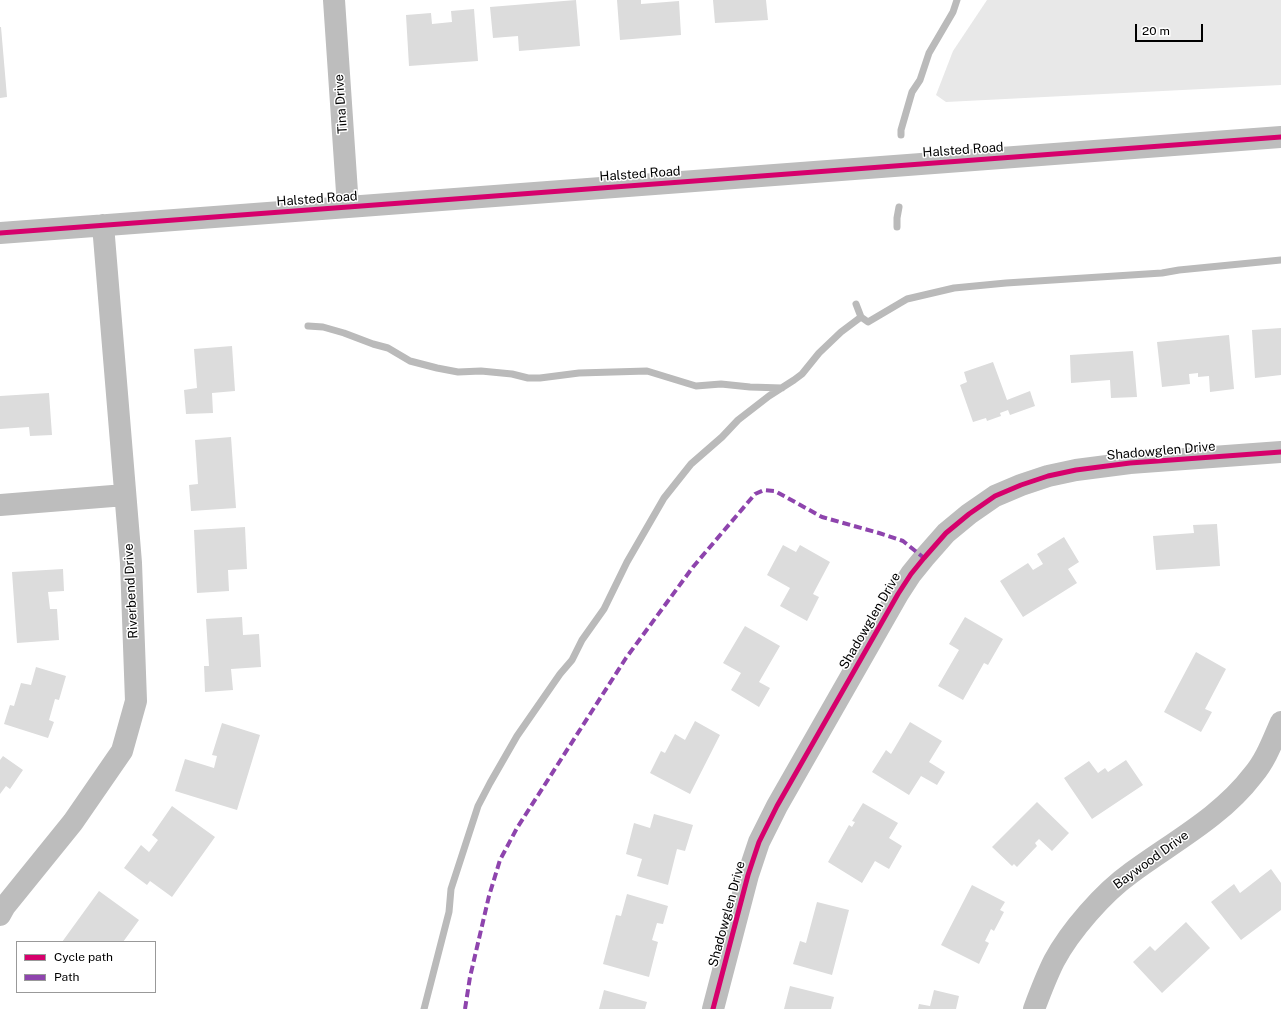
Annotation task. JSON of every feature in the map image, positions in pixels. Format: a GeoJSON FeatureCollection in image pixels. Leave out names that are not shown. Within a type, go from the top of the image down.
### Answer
{"type":"FeatureCollection","features":[{"type":"Feature","properties":{"kind":"street","name":"Tina Drive"},"geometry":{"type":"LineString","coordinates":[[334,0],[348,208]]}},
{"type":"Feature","properties":{"kind":"street","name":"Halsted Road"},"geometry":{"type":"LineString","coordinates":[[0,232],[348,208],[1281,137]]}},
{"type":"Feature","properties":{"kind":"street","name":"Riverbend Drive"},"geometry":{"type":"LineString","coordinates":[[2,908],[73,822],[122,751],[136,701],[131,563],[103,225]]}},
{"type":"Feature","properties":{"kind":"street","name":"Shadowglen Drive"},"geometry":{"type":"LineString","coordinates":[[713,1009],[748,875],[760,842],[777,806],[898,594],[924,558],[946,533],[969,514],[995,496],[1048,476],[1076,470],[1130,463],[1281,452]]}},
{"type":"Feature","properties":{"kind":"street"},"geometry":{"type":"LineString","coordinates":[[0,505],[125,495]]}},
{"type":"Feature","properties":{"kind":"street","name":"Baywood Drive"},"geometry":{"type":"LineString","coordinates":[[1034,1009],[1041,988],[1054,961],[1077,926],[1109,891],[1129,874],[1216,814],[1236,795],[1254,775],[1281,722]]}},
{"type":"Feature","properties":{"kind":"shaded area"},"geometry":{"type":"Polygon","coordinates":[[[987,0],[1281,0],[1281,85],[946,102],[936,95],[953,51],[987,0]]]}},
{"type":"Feature","properties":{"kind":"building"},"geometry":{"type":"Polygon","coordinates":[[[576,0],[580,46],[519,51],[518,36],[493,38],[490,7],[576,0]]]}},
{"type":"Feature","properties":{"kind":"building"},"geometry":{"type":"Polygon","coordinates":[[[617,0],[641,0],[641,4],[679,1],[681,35],[620,40],[617,0]]]}},
{"type":"Feature","properties":{"kind":"building"},"geometry":{"type":"Polygon","coordinates":[[[713,0],[766,0],[768,20],[715,23],[713,0]]]}},
{"type":"Feature","properties":{"kind":"building"},"geometry":{"type":"Polygon","coordinates":[[[474,9],[478,61],[409,66],[406,15],[431,13],[432,24],[452,22],[451,11],[474,9]]]}},
{"type":"Feature","properties":{"kind":"building"},"geometry":{"type":"Polygon","coordinates":[[[0,27],[7,97],[0,98],[0,27]]]}},
{"type":"Feature","properties":{"kind":"building"},"geometry":{"type":"Polygon","coordinates":[[[1281,328],[1281,375],[1255,378],[1252,330],[1281,328]]]}},
{"type":"Feature","properties":{"kind":"building"},"geometry":{"type":"Polygon","coordinates":[[[1229,335],[1234,389],[1210,392],[1209,376],[1198,377],[1198,373],[1189,374],[1190,384],[1162,387],[1157,342],[1229,335]]]}},
{"type":"Feature","properties":{"kind":"building"},"geometry":{"type":"Polygon","coordinates":[[[232,346],[235,391],[212,393],[213,413],[186,414],[184,390],[197,388],[194,349],[232,346]]]}},
{"type":"Feature","properties":{"kind":"building"},"geometry":{"type":"Polygon","coordinates":[[[1133,351],[1137,397],[1111,398],[1110,380],[1071,383],[1070,355],[1133,351]]]}},
{"type":"Feature","properties":{"kind":"building"},"geometry":{"type":"Polygon","coordinates":[[[993,362],[1007,400],[1030,391],[1035,406],[1010,415],[1008,410],[1000,413],[1001,416],[987,421],[986,418],[973,422],[960,385],[967,382],[964,372],[993,362]]]}},
{"type":"Feature","properties":{"kind":"building"},"geometry":{"type":"Polygon","coordinates":[[[49,393],[52,435],[30,436],[29,427],[0,429],[0,396],[49,393]]]}},
{"type":"Feature","properties":{"kind":"building"},"geometry":{"type":"Polygon","coordinates":[[[231,437],[236,508],[191,511],[189,485],[198,484],[195,440],[231,437]]]}},
{"type":"Feature","properties":{"kind":"building"},"geometry":{"type":"Polygon","coordinates":[[[1217,524],[1220,566],[1156,570],[1153,536],[1194,533],[1193,525],[1217,524]]]}},
{"type":"Feature","properties":{"kind":"building"},"geometry":{"type":"Polygon","coordinates":[[[245,527],[247,569],[228,570],[229,591],[197,593],[194,530],[245,527]]]}},
{"type":"Feature","properties":{"kind":"building"},"geometry":{"type":"Polygon","coordinates":[[[1064,537],[1079,562],[1068,569],[1077,583],[1023,617],[1000,581],[1028,563],[1033,570],[1043,564],[1037,554],[1064,537]]]}},
{"type":"Feature","properties":{"kind":"building"},"geometry":{"type":"Polygon","coordinates":[[[783,545],[796,552],[800,545],[830,562],[813,594],[819,597],[807,621],[780,606],[790,588],[767,575],[783,545]]]}},
{"type":"Feature","properties":{"kind":"building"},"geometry":{"type":"Polygon","coordinates":[[[63,569],[64,591],[48,592],[50,609],[57,609],[59,640],[17,643],[12,572],[63,569]]]}},
{"type":"Feature","properties":{"kind":"building"},"geometry":{"type":"Polygon","coordinates":[[[242,617],[243,635],[259,634],[261,667],[231,669],[233,690],[205,692],[204,666],[209,666],[206,619],[242,617]]]}},
{"type":"Feature","properties":{"kind":"building"},"geometry":{"type":"Polygon","coordinates":[[[965,617],[1003,639],[988,665],[984,663],[963,700],[938,686],[959,650],[949,644],[965,617]]]}},
{"type":"Feature","properties":{"kind":"building"},"geometry":{"type":"Polygon","coordinates":[[[745,626],[780,646],[759,682],[770,688],[759,707],[731,690],[741,673],[723,663],[745,626]]]}},
{"type":"Feature","properties":{"kind":"building"},"geometry":{"type":"Polygon","coordinates":[[[1196,652],[1226,669],[1205,709],[1212,712],[1201,732],[1164,712],[1196,652]]]}},
{"type":"Feature","properties":{"kind":"building"},"geometry":{"type":"Polygon","coordinates":[[[36,667],[66,676],[59,700],[55,699],[49,720],[54,722],[48,738],[4,724],[10,705],[14,706],[21,683],[31,685],[36,667]]]}},
{"type":"Feature","properties":{"kind":"building"},"geometry":{"type":"Polygon","coordinates":[[[695,721],[720,735],[690,794],[650,773],[661,751],[665,753],[675,734],[685,740],[695,721]]]}},
{"type":"Feature","properties":{"kind":"building"},"geometry":{"type":"Polygon","coordinates":[[[910,722],[942,741],[929,762],[945,772],[937,785],[921,776],[909,795],[872,772],[886,750],[891,754],[910,722]]]}},
{"type":"Feature","properties":{"kind":"building"},"geometry":{"type":"Polygon","coordinates":[[[222,723],[260,735],[237,810],[175,791],[185,759],[214,768],[217,756],[212,755],[222,723]]]}},
{"type":"Feature","properties":{"kind":"building"},"geometry":{"type":"Polygon","coordinates":[[[3,756],[23,770],[10,789],[6,786],[0,794],[0,760],[3,756]]]}},
{"type":"Feature","properties":{"kind":"building"},"geometry":{"type":"Polygon","coordinates":[[[1126,760],[1143,785],[1092,819],[1064,778],[1089,761],[1098,773],[1105,768],[1108,772],[1126,760]]]}},
{"type":"Feature","properties":{"kind":"building"},"geometry":{"type":"Polygon","coordinates":[[[1037,802],[1069,833],[1052,851],[1039,839],[1035,843],[1037,846],[1017,867],[1014,864],[1012,866],[992,847],[1037,802]]]}},
{"type":"Feature","properties":{"kind":"building"},"geometry":{"type":"Polygon","coordinates":[[[863,803],[898,823],[889,838],[902,846],[889,869],[875,861],[862,883],[828,862],[849,825],[852,827],[855,822],[852,821],[863,803]]]}},
{"type":"Feature","properties":{"kind":"building"},"geometry":{"type":"Polygon","coordinates":[[[172,806],[215,837],[172,897],[150,881],[147,885],[124,868],[141,845],[149,852],[158,840],[152,835],[172,806]]]}},
{"type":"Feature","properties":{"kind":"building"},"geometry":{"type":"Polygon","coordinates":[[[654,814],[693,825],[685,851],[677,849],[668,885],[637,876],[642,859],[626,854],[634,823],[650,828],[654,814]]]}},
{"type":"Feature","properties":{"kind":"building"},"geometry":{"type":"Polygon","coordinates":[[[1271,869],[1281,883],[1281,910],[1241,940],[1211,902],[1234,884],[1240,893],[1271,869]]]}},
{"type":"Feature","properties":{"kind":"building"},"geometry":{"type":"Polygon","coordinates":[[[972,885],[1005,902],[1000,910],[1004,912],[994,931],[991,929],[985,941],[989,943],[979,964],[941,945],[972,885]]]}},
{"type":"Feature","properties":{"kind":"building"},"geometry":{"type":"Polygon","coordinates":[[[99,891],[139,920],[124,941],[63,941],[99,891]]]}},
{"type":"Feature","properties":{"kind":"building"},"geometry":{"type":"Polygon","coordinates":[[[627,894],[668,906],[663,924],[657,923],[652,940],[658,942],[649,977],[603,964],[616,915],[621,916],[627,894]]]}},
{"type":"Feature","properties":{"kind":"building"},"geometry":{"type":"Polygon","coordinates":[[[817,902],[849,910],[832,975],[793,964],[800,941],[806,943],[817,902]]]}},
{"type":"Feature","properties":{"kind":"building"},"geometry":{"type":"Polygon","coordinates":[[[1186,922],[1210,948],[1162,993],[1133,962],[1150,946],[1155,951],[1186,922]]]}},
{"type":"Feature","properties":{"kind":"building"},"geometry":{"type":"Polygon","coordinates":[[[790,986],[834,997],[831,1009],[784,1009],[790,986]]]}},
{"type":"Feature","properties":{"kind":"building"},"geometry":{"type":"Polygon","coordinates":[[[604,990],[647,1002],[645,1009],[599,1009],[604,990]]]}},
{"type":"Feature","properties":{"kind":"building"},"geometry":{"type":"Polygon","coordinates":[[[934,990],[959,996],[956,1009],[918,1009],[919,1004],[930,1006],[934,990]]]}},
{"type":"Feature","properties":{"kind":"waterway"},"geometry":{"type":"LineString","coordinates":[[901,135],[901,130],[912,92],[920,80],[929,53],[953,12],[957,0]]}},
{"type":"Feature","properties":{"kind":"waterway"},"geometry":{"type":"LineString","coordinates":[[897,227],[899,207]]}},
{"type":"Feature","properties":{"kind":"waterway"},"geometry":{"type":"LineString","coordinates":[[856,304],[861,317],[868,322],[907,299],[954,288],[1006,283],[1162,273],[1281,260]]}},
{"type":"Feature","properties":{"kind":"waterway"},"geometry":{"type":"LineString","coordinates":[[424,1009],[449,912],[451,889],[478,806],[517,736],[560,674],[572,660],[582,640],[604,609],[627,562],[664,498],[691,464],[722,437],[738,420],[769,396],[802,374],[819,353],[841,332],[861,317]]}},
{"type":"Feature","properties":{"kind":"waterway"},"geometry":{"type":"LineString","coordinates":[[308,326],[323,327],[344,333],[388,348],[410,361],[458,372],[481,371],[512,374],[528,378],[540,378],[579,373],[647,371],[696,386],[721,384],[782,388]]}},
{"type":"Feature","properties":{"kind":"marked path"},"geometry":{"type":"LineString","coordinates":[[465,1009],[470,977],[489,896],[500,860],[517,828],[626,658],[693,567],[755,494],[764,490],[775,491],[822,517],[903,541],[924,558]]}},
{"type":"Feature","properties":{"kind":"cycle path"},"geometry":{"type":"LineString","coordinates":[[0,233],[1281,137]]}},
{"type":"Feature","properties":{"kind":"cycle path"},"geometry":{"type":"LineString","coordinates":[[713,1009],[748,875],[759,842],[777,806],[898,594],[911,574],[946,533],[969,514],[995,496],[1048,476],[1076,470],[1130,463],[1281,452]]}}]}
